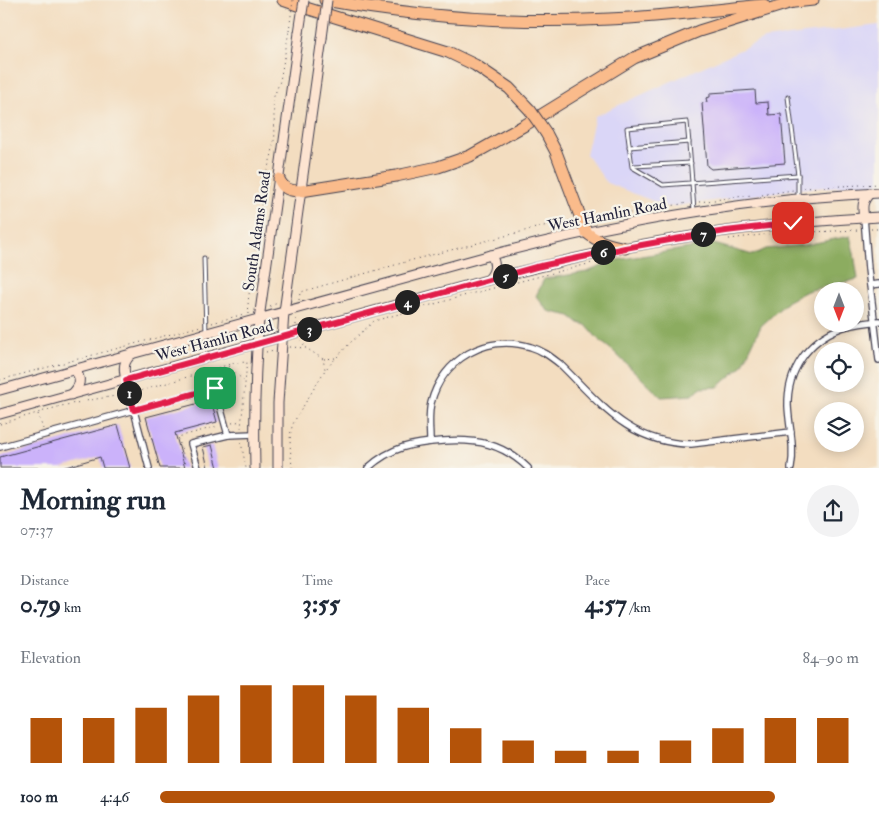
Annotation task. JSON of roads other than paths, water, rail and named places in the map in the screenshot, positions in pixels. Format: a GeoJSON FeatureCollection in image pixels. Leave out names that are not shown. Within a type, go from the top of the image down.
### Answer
{"type":"FeatureCollection","features":[{"type":"Feature","properties":{"kind":"highway"},"geometry":{"type":"LineString","coordinates":[[283,0],[448,52],[475,65],[510,88],[530,110],[546,132],[556,152],[586,232],[604,242],[625,248]]}},
{"type":"Feature","properties":{"kind":"highway"},"geometry":{"type":"LineString","coordinates":[[326,0],[450,17],[544,21],[634,18],[813,0]]}},
{"type":"Feature","properties":{"kind":"highway"},"geometry":{"type":"LineString","coordinates":[[279,179],[285,188],[301,191],[438,167],[470,156],[525,125],[634,58],[699,31],[792,2]]}},
{"type":"Feature","properties":{"kind":"main road","name":"South Adams Road"},"geometry":{"type":"LineString","coordinates":[[255,468],[254,434],[259,319],[304,0]]}},
{"type":"Feature","properties":{"kind":"main road"},"geometry":{"type":"LineString","coordinates":[[278,468],[277,420],[281,337],[326,0]]}},
{"type":"Feature","properties":{"kind":"main road"},"geometry":{"type":"LineString","coordinates":[[864,218],[864,200],[874,193]]}},
{"type":"Feature","properties":{"kind":"main road","name":"West Hamlin Road"},"geometry":{"type":"LineString","coordinates":[[0,390],[133,353],[206,329],[259,319],[491,255],[586,232],[694,212],[798,199],[874,193]]}},
{"type":"Feature","properties":{"kind":"main road","name":"West Hamlin Road"},"geometry":{"type":"LineString","coordinates":[[0,414],[536,267],[625,248],[726,231],[879,216]]}},
{"type":"Feature","properties":{"kind":"main road"},"geometry":{"type":"LineString","coordinates":[[488,280],[495,267],[494,259],[491,255]]}},
{"type":"Feature","properties":{"kind":"main road"},"geometry":{"type":"LineString","coordinates":[[126,380],[124,372],[125,363],[133,353]]}},
{"type":"Feature","properties":{"kind":"main road"},"geometry":{"type":"LineString","coordinates":[[71,395],[78,388],[80,382],[74,370]]}},
{"type":"Feature","properties":{"kind":"street"},"geometry":{"type":"LineString","coordinates":[[864,218],[870,285],[877,322],[879,360]]}},
{"type":"Feature","properties":{"kind":"street"},"geometry":{"type":"LineString","coordinates":[[870,285],[879,284]]}},
{"type":"Feature","properties":{"kind":"street"},"geometry":{"type":"LineString","coordinates":[[791,468],[793,458],[789,391],[795,370],[802,357],[814,344],[832,332],[850,326],[877,322]]}},
{"type":"Feature","properties":{"kind":"street"},"geometry":{"type":"LineString","coordinates":[[430,442],[429,415],[431,404],[436,389],[447,371],[471,351],[494,344],[510,343],[530,346],[551,357],[616,418],[636,432],[653,439],[691,444],[791,432]]}},
{"type":"Feature","properties":{"kind":"street"},"geometry":{"type":"LineString","coordinates":[[126,380],[149,468]]}},
{"type":"Feature","properties":{"kind":"street"},"geometry":{"type":"LineString","coordinates":[[0,447],[215,388],[228,435]]}},
{"type":"Feature","properties":{"kind":"street"},"geometry":{"type":"LineString","coordinates":[[198,468],[191,444],[228,435],[254,434]]}},
{"type":"Feature","properties":{"kind":"street"},"geometry":{"type":"LineString","coordinates":[[368,468],[384,455],[409,444],[468,440],[487,443],[508,452],[528,468]]}},
{"type":"Feature","properties":{"kind":"lane"},"geometry":{"type":"LineString","coordinates":[[788,97],[798,175],[798,199]]}},
{"type":"Feature","properties":{"kind":"lane"},"geometry":{"type":"LineString","coordinates":[[632,167],[627,128],[687,122],[694,212]]}},
{"type":"Feature","properties":{"kind":"lane"},"geometry":{"type":"LineString","coordinates":[[629,147],[689,142]]}},
{"type":"Feature","properties":{"kind":"lane"},"geometry":{"type":"LineString","coordinates":[[632,167],[690,162]]}},
{"type":"Feature","properties":{"kind":"lane"},"geometry":{"type":"LineString","coordinates":[[632,167],[663,184],[798,175]]}},
{"type":"Feature","properties":{"kind":"lane"},"geometry":{"type":"LineString","coordinates":[[204,258],[206,329]]}}]}
